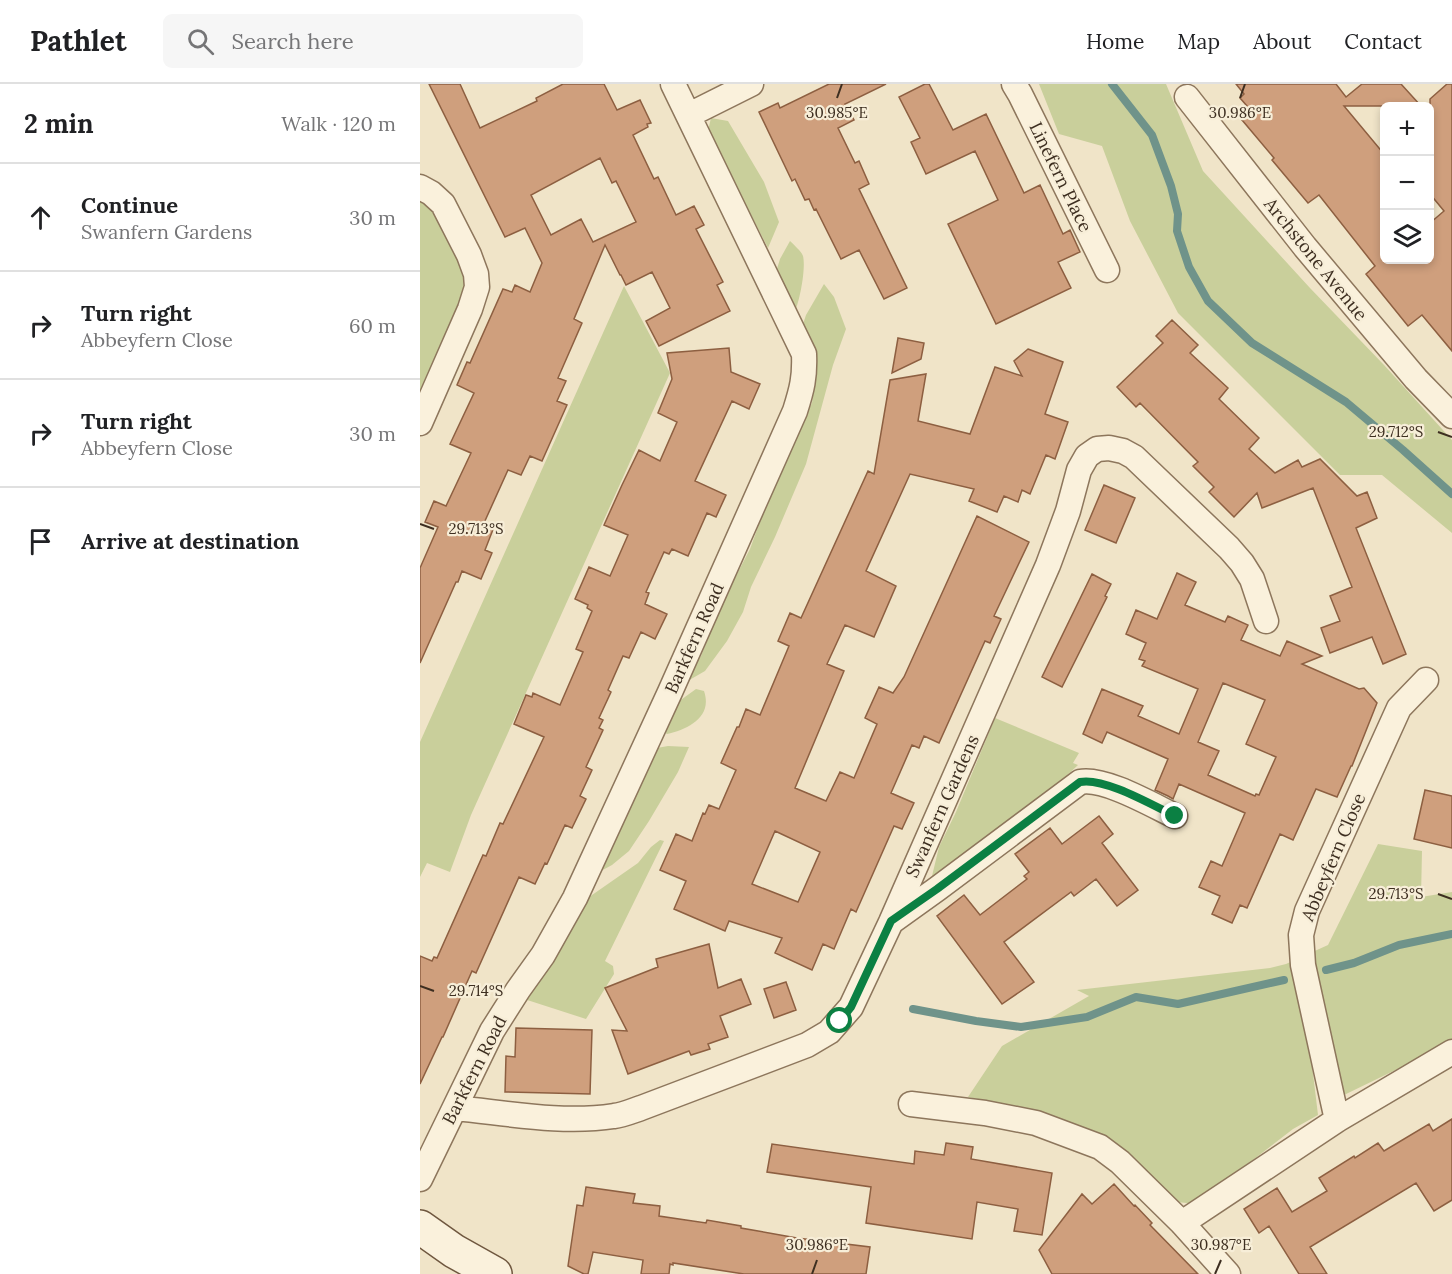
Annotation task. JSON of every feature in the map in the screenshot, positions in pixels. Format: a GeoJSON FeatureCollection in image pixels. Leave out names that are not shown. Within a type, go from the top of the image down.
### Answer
{"type":"FeatureCollection","features":[{"type":"Feature","properties":{"kind":"street","name":"Barkfern Road"},"geometry":{"type":"LineString","coordinates":[[420,1179],[492,1031],[543,955],[575,898],[670,692],[795,411],[802,389],[805,372],[804,354],[673,84]]}},
{"type":"Feature","properties":{"kind":"street"},"geometry":{"type":"LineString","coordinates":[[689,115],[751,84]]}},
{"type":"Feature","properties":{"kind":"street","name":"Linefern Place"},"geometry":{"type":"LineString","coordinates":[[1014,84],[1107,270]]}},
{"type":"Feature","properties":{"kind":"street","name":"Archstone Avenue"},"geometry":{"type":"LineString","coordinates":[[1187,97],[1305,248],[1416,380],[1452,416]]}},
{"type":"Feature","properties":{"kind":"street"},"geometry":{"type":"LineString","coordinates":[[420,187],[443,204],[469,255],[476,274],[477,286],[470,309],[420,423]]}},
{"type":"Feature","properties":{"kind":"street","name":"Swanfern Gardens"},"geometry":{"type":"LineString","coordinates":[[455,1107],[540,1117],[617,1116],[810,1044],[829,1032],[851,1007],[891,921],[1048,565],[1068,510],[1079,470],[1087,456],[1097,449],[1109,448],[1123,451],[1134,457],[1229,548],[1252,579],[1266,621]]}},
{"type":"Feature","properties":{"kind":"street","name":"Abbeyfern Close"},"geometry":{"type":"LineString","coordinates":[[1337,1120],[1302,965],[1301,935],[1307,910],[1399,708],[1426,680]]}},
{"type":"Feature","properties":{"kind":"street"},"geometry":{"type":"LineString","coordinates":[[891,921],[1080,782],[1087,781],[1112,787],[1175,816]]}},
{"type":"Feature","properties":{"kind":"street"},"geometry":{"type":"LineString","coordinates":[[1182,1223],[1337,1120],[1452,1052]]}},
{"type":"Feature","properties":{"kind":"street"},"geometry":{"type":"LineString","coordinates":[[911,1104],[985,1113],[1036,1123],[1100,1147],[1120,1162],[1182,1223],[1228,1274]]}},
{"type":"Feature","properties":{"kind":"street"},"geometry":{"type":"LineString","coordinates":[[420,1227],[454,1251],[495,1274]]}},
{"type":"Feature","properties":{"kind":"green space"},"geometry":{"type":"Polygon","coordinates":[[[1039,84],[1166,84],[1203,171],[1452,440],[1452,533],[1382,475],[1340,475],[1178,313],[1130,221],[1102,146],[1059,134],[1039,84]]]}},
{"type":"Feature","properties":{"kind":"green space"},"geometry":{"type":"Polygon","coordinates":[[[711,118],[728,121],[764,182],[779,222],[768,248],[734,182],[708,146],[707,135],[711,118]]]}},
{"type":"Feature","properties":{"kind":"green space"},"geometry":{"type":"Polygon","coordinates":[[[420,201],[435,213],[467,275],[463,301],[420,405],[420,201]]]}},
{"type":"Feature","properties":{"kind":"green space"},"geometry":{"type":"Polygon","coordinates":[[[790,241],[802,254],[804,261],[802,284],[795,311],[791,309],[791,300],[776,272],[790,241]]]}},
{"type":"Feature","properties":{"kind":"green space"},"geometry":{"type":"Polygon","coordinates":[[[824,284],[834,297],[846,329],[833,365],[806,464],[751,587],[743,612],[727,641],[705,671],[679,686],[701,656],[723,601],[750,549],[783,458],[812,403],[817,367],[813,348],[802,327],[806,315],[824,284]]]}},
{"type":"Feature","properties":{"kind":"green space"},"geometry":{"type":"Polygon","coordinates":[[[624,286],[670,373],[471,815],[450,872],[427,863],[420,877],[420,742],[624,286]]]}},
{"type":"Feature","properties":{"kind":"green space"},"geometry":{"type":"Polygon","coordinates":[[[696,689],[704,691],[706,700],[702,715],[683,729],[667,734],[662,730],[678,702],[696,689]]]}},
{"type":"Feature","properties":{"kind":"green space"},"geometry":{"type":"Polygon","coordinates":[[[995,718],[1079,753],[1073,763],[1078,765],[1025,815],[941,877],[932,876],[939,847],[995,718]]]}},
{"type":"Feature","properties":{"kind":"green space"},"geometry":{"type":"Polygon","coordinates":[[[689,747],[678,772],[629,851],[599,872],[657,748],[689,747]]]}},
{"type":"Feature","properties":{"kind":"green space"},"geometry":{"type":"Polygon","coordinates":[[[660,840],[664,841],[605,961],[613,966],[614,974],[586,1019],[521,998],[582,902],[638,863],[660,840]]]}},
{"type":"Feature","properties":{"kind":"green space"},"geometry":{"type":"Polygon","coordinates":[[[1378,844],[1422,851],[1421,897],[1452,892],[1452,1039],[1412,1062],[1344,1095],[1332,1068],[1307,1024],[1318,1115],[1293,1129],[1196,1204],[1168,1201],[1132,1163],[1132,1156],[1084,1128],[1012,1106],[968,1097],[1002,1046],[1089,996],[1077,990],[1270,968],[1286,964],[1328,945],[1378,844]]]}},
{"type":"Feature","properties":{"kind":"building"},"geometry":{"type":"Polygon","coordinates":[[[429,84],[460,84],[480,128],[537,101],[536,98],[563,84],[604,84],[617,110],[640,100],[651,123],[633,135],[654,179],[658,177],[676,215],[694,206],[704,225],[696,229],[723,282],[717,285],[730,311],[659,346],[646,321],[670,308],[652,272],[626,285],[605,245],[574,319],[582,323],[558,378],[566,381],[557,401],[567,405],[542,461],[530,456],[521,475],[508,470],[484,523],[494,527],[485,550],[492,553],[481,579],[462,571],[420,663],[420,568],[438,527],[425,522],[434,501],[446,506],[471,453],[450,444],[474,393],[457,385],[467,362],[470,363],[503,289],[512,292],[515,285],[530,292],[542,263],[525,228],[505,237],[429,84]],[[600,158],[531,195],[551,235],[581,219],[593,242],[636,222],[616,181],[612,183],[600,158]]]}},
{"type":"Feature","properties":{"kind":"building"},"geometry":{"type":"Polygon","coordinates":[[[829,84],[886,84],[845,104],[854,120],[838,128],[855,163],[859,161],[869,184],[859,189],[907,288],[884,299],[859,250],[841,259],[816,209],[814,210],[809,199],[805,200],[795,179],[792,181],[759,112],[778,103],[780,108],[829,84]]]}},
{"type":"Feature","properties":{"kind":"building"},"geometry":{"type":"Polygon","coordinates":[[[929,84],[953,130],[986,114],[1024,193],[1040,185],[1063,234],[1070,230],[1080,252],[1058,262],[1071,288],[996,324],[948,224],[998,200],[975,151],[926,174],[911,142],[920,138],[899,97],[929,84]]]}},
{"type":"Feature","properties":{"kind":"building"},"geometry":{"type":"Polygon","coordinates":[[[1236,84],[1336,84],[1346,97],[1362,84],[1401,84],[1417,102],[1380,102],[1380,106],[1344,106],[1380,149],[1380,264],[1434,264],[1434,220],[1444,211],[1434,199],[1434,102],[1430,102],[1430,99],[1447,84],[1452,84],[1452,351],[1422,315],[1408,326],[1366,274],[1375,266],[1319,195],[1308,203],[1272,160],[1274,158],[1237,114],[1247,106],[1240,98],[1244,94],[1236,84]]]}},
{"type":"Feature","properties":{"kind":"building"},"geometry":{"type":"Polygon","coordinates":[[[1172,320],[1198,345],[1190,353],[1228,388],[1219,399],[1259,438],[1249,449],[1275,473],[1298,460],[1302,467],[1320,459],[1357,496],[1367,492],[1377,518],[1356,528],[1406,654],[1383,664],[1372,637],[1330,653],[1321,628],[1340,621],[1330,596],[1352,587],[1313,488],[1262,508],[1257,493],[1234,517],[1209,492],[1214,487],[1193,466],[1198,462],[1140,403],[1136,407],[1117,387],[1163,343],[1156,336],[1172,320]]]}},
{"type":"Feature","properties":{"kind":"building"},"geometry":{"type":"Polygon","coordinates":[[[898,338],[924,343],[921,359],[892,373],[898,338]]]}},
{"type":"Feature","properties":{"kind":"building"},"geometry":{"type":"Polygon","coordinates":[[[729,348],[731,372],[760,384],[749,409],[732,401],[695,481],[726,495],[716,517],[707,513],[688,556],[672,549],[669,554],[664,552],[646,592],[649,593],[645,604],[667,614],[655,639],[641,632],[629,658],[623,656],[608,690],[611,692],[599,718],[603,720],[599,728],[603,730],[586,767],[592,770],[580,796],[586,799],[572,828],[565,825],[535,884],[519,877],[476,973],[472,971],[420,1084],[420,956],[432,961],[434,957],[437,958],[483,855],[486,856],[500,823],[503,824],[544,737],[514,724],[526,695],[532,697],[533,693],[560,705],[583,652],[576,649],[592,611],[587,608],[588,605],[575,599],[589,567],[610,576],[628,535],[604,525],[639,450],[660,461],[677,422],[658,413],[672,379],[667,353],[729,348]]]}},
{"type":"Feature","properties":{"kind":"building"},"geometry":{"type":"Polygon","coordinates":[[[1028,349],[1063,362],[1045,414],[1068,422],[1055,459],[1046,455],[1030,494],[1022,490],[1018,502],[1004,496],[997,512],[969,501],[974,489],[910,474],[866,571],[896,586],[874,637],[845,625],[827,664],[844,671],[795,788],[826,801],[840,772],[854,778],[877,724],[865,718],[879,687],[893,693],[904,677],[977,516],[1029,542],[994,616],[1001,619],[990,643],[985,641],[939,743],[924,736],[919,748],[912,745],[891,793],[914,803],[902,829],[894,826],[856,912],[851,909],[834,949],[823,944],[812,970],[775,953],[782,938],[729,921],[725,931],[674,909],[686,881],[660,870],[676,834],[692,841],[703,813],[705,814],[709,805],[719,809],[736,770],[721,763],[737,727],[746,709],[760,715],[789,646],[778,641],[790,613],[801,618],[868,471],[874,474],[890,380],[926,374],[918,421],[970,434],[995,367],[1022,376],[1014,361],[1028,349]],[[775,831],[752,884],[798,902],[820,852],[775,831]]]}},
{"type":"Feature","properties":{"kind":"building"},"geometry":{"type":"Polygon","coordinates":[[[1104,485],[1135,498],[1116,543],[1085,530],[1104,485]]]}},
{"type":"Feature","properties":{"kind":"building"},"geometry":{"type":"Polygon","coordinates":[[[1177,573],[1196,582],[1185,605],[1225,622],[1228,616],[1248,625],[1241,640],[1280,656],[1287,641],[1322,656],[1302,664],[1359,689],[1364,688],[1377,703],[1337,797],[1316,789],[1293,840],[1280,834],[1247,908],[1240,905],[1232,923],[1212,914],[1220,896],[1199,887],[1211,861],[1222,866],[1245,813],[1179,784],[1173,799],[1155,790],[1168,759],[1107,732],[1102,743],[1083,734],[1102,689],[1143,706],[1138,716],[1179,734],[1198,689],[1142,666],[1145,661],[1139,659],[1146,643],[1126,634],[1136,610],[1157,619],[1177,573]],[[1223,683],[1198,742],[1219,751],[1208,775],[1255,796],[1259,795],[1276,757],[1246,744],[1265,700],[1223,683]]]}},
{"type":"Feature","properties":{"kind":"building"},"geometry":{"type":"Polygon","coordinates":[[[1092,574],[1111,584],[1105,596],[1107,597],[1062,687],[1042,677],[1092,574]]]}},
{"type":"Feature","properties":{"kind":"building"},"geometry":{"type":"Polygon","coordinates":[[[1425,790],[1452,796],[1452,848],[1414,839],[1425,790]]]}},
{"type":"Feature","properties":{"kind":"building"},"geometry":{"type":"Polygon","coordinates":[[[1099,816],[1113,834],[1102,843],[1138,890],[1117,906],[1096,879],[1074,896],[1071,892],[1004,942],[1034,982],[1002,1004],[937,916],[964,895],[980,915],[1027,879],[1024,876],[1029,872],[1015,854],[1050,828],[1062,844],[1099,816]]]}},
{"type":"Feature","properties":{"kind":"building"},"geometry":{"type":"Polygon","coordinates":[[[709,944],[718,988],[741,979],[751,1004],[720,1016],[728,1037],[708,1044],[710,1049],[691,1055],[689,1051],[628,1074],[612,1030],[627,1031],[605,988],[658,967],[656,959],[709,944]]]}},
{"type":"Feature","properties":{"kind":"building"},"geometry":{"type":"Polygon","coordinates":[[[786,982],[796,1010],[774,1018],[764,989],[786,982]]]}},
{"type":"Feature","properties":{"kind":"building"},"geometry":{"type":"Polygon","coordinates":[[[516,1028],[592,1030],[590,1094],[505,1092],[506,1056],[515,1057],[516,1028]]]}},
{"type":"Feature","properties":{"kind":"building"},"geometry":{"type":"Polygon","coordinates":[[[1452,1119],[1452,1200],[1434,1211],[1416,1183],[1310,1247],[1327,1274],[1299,1274],[1269,1226],[1259,1233],[1244,1209],[1277,1188],[1292,1212],[1327,1191],[1319,1178],[1354,1156],[1355,1158],[1378,1143],[1384,1151],[1429,1124],[1433,1131],[1452,1119]]]}},
{"type":"Feature","properties":{"kind":"building"},"geometry":{"type":"Polygon","coordinates":[[[946,1143],[973,1147],[971,1159],[1052,1173],[1042,1235],[1014,1231],[1018,1209],[977,1202],[972,1239],[866,1223],[871,1187],[767,1172],[772,1144],[914,1164],[915,1151],[944,1155],[946,1143]]]}},
{"type":"Feature","properties":{"kind":"building"},"geometry":{"type":"Polygon","coordinates":[[[1114,1184],[1198,1274],[1052,1274],[1039,1250],[1082,1194],[1092,1204],[1114,1184]]]}},
{"type":"Feature","properties":{"kind":"building"},"geometry":{"type":"Polygon","coordinates":[[[586,1187],[635,1194],[633,1203],[660,1206],[659,1216],[706,1223],[707,1220],[797,1238],[870,1247],[866,1274],[744,1274],[673,1263],[673,1265],[670,1264],[669,1274],[641,1274],[643,1260],[593,1252],[588,1274],[584,1274],[568,1266],[577,1205],[583,1206],[586,1187]]]}},
{"type":"Feature","properties":{"kind":"waterway"},"geometry":{"type":"LineString","coordinates":[[1112,84],[1152,135],[1171,186],[1178,214],[1177,231],[1189,267],[1208,301],[1252,343],[1346,402],[1452,494]]}},
{"type":"Feature","properties":{"kind":"waterway"},"geometry":{"type":"LineString","coordinates":[[1326,970],[1354,963],[1399,945],[1452,934]]}},
{"type":"Feature","properties":{"kind":"waterway"},"geometry":{"type":"LineString","coordinates":[[913,1009],[1021,1027],[1087,1017],[1136,997],[1178,1004],[1284,980]]}},
{"type":"Feature","properties":{"kind":"route"},"geometry":{"type":"LineString","coordinates":[[840,1021],[851,1007],[891,921],[1080,782],[1087,781],[1112,787],[1175,816]]}}]}
